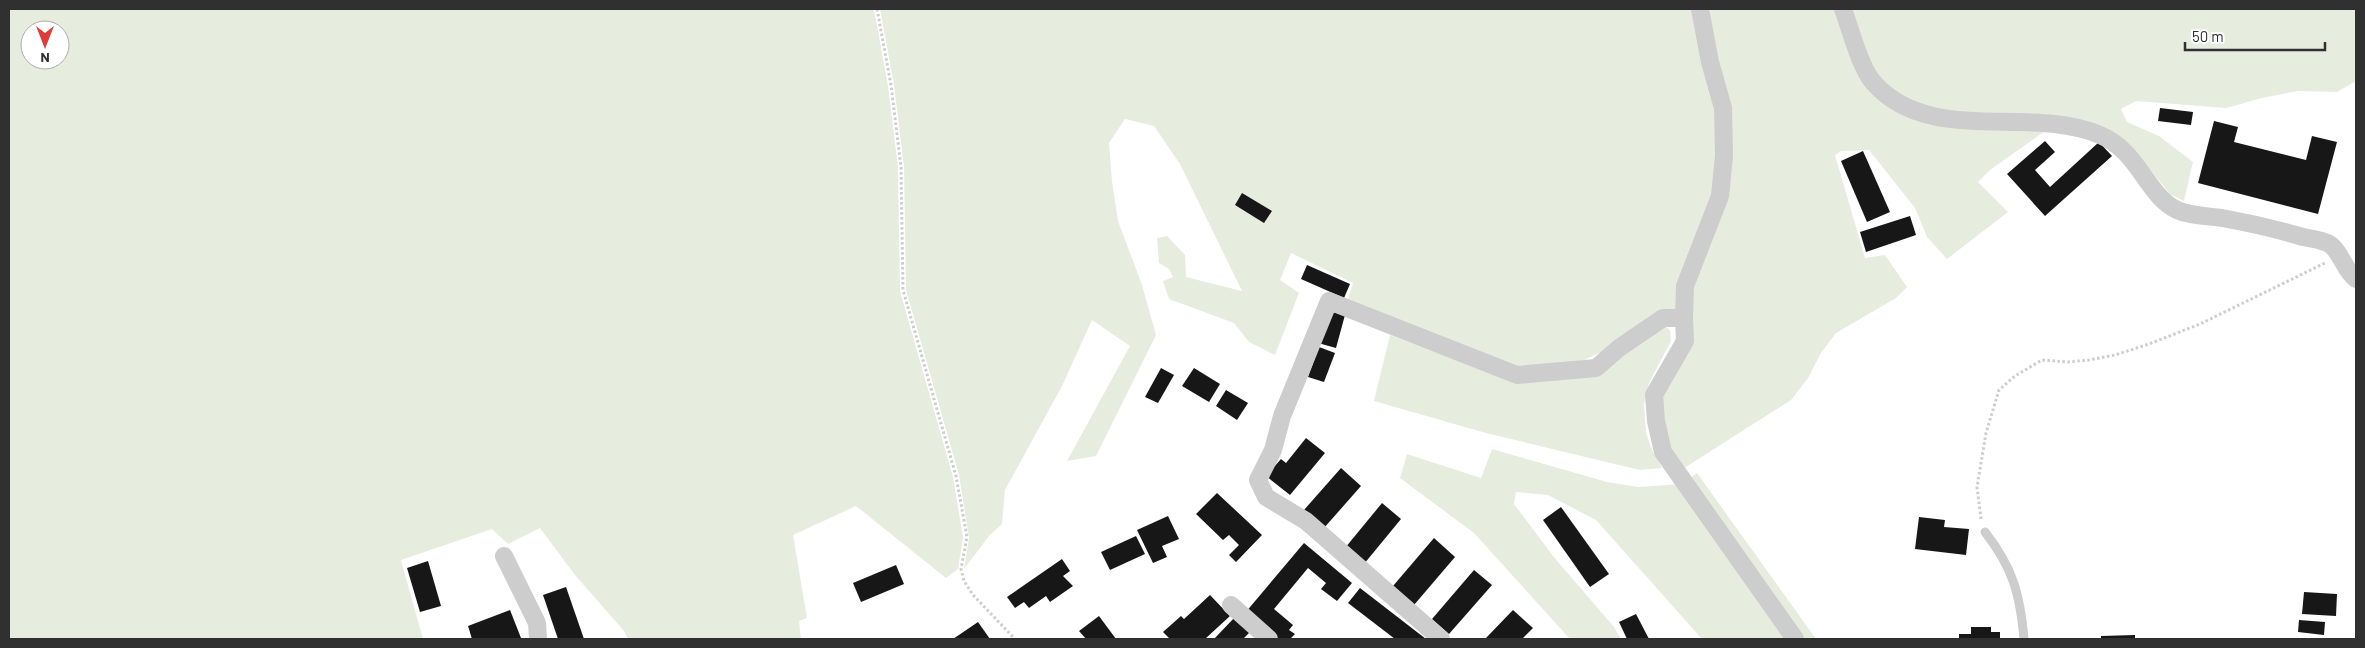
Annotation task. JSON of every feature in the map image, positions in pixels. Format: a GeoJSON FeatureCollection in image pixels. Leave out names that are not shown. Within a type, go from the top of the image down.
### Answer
{"type":"FeatureCollection","features":[{"type":"Feature","properties":{"kind":"street"},"geometry":{"type":"LineString","coordinates":[[1700,9],[1710,62],[1723,108],[1724,156],[1720,196],[1685,286],[1685,341],[1654,395],[1656,420],[1663,452],[1795,639]]}},
{"type":"Feature","properties":{"kind":"street"},"geometry":{"type":"LineString","coordinates":[[1844,9],[1856,47],[1872,82],[1898,102],[1930,116],[1972,121],[2042,122],[2101,135],[2125,151],[2160,198],[2178,210],[2258,225],[2320,241],[2332,246],[2351,276],[2356,279]]}},
{"type":"Feature","properties":{"kind":"street"},"geometry":{"type":"LineString","coordinates":[[1441,639],[1306,521],[1266,497],[1258,480],[1273,450],[1282,416],[1329,301],[1517,375],[1596,368],[1619,348],[1663,318],[1684,318]]}},
{"type":"Feature","properties":{"kind":"street"},"geometry":{"type":"LineString","coordinates":[[504,556],[537,624],[538,639]]}},
{"type":"Feature","properties":{"kind":"street"},"geometry":{"type":"LineString","coordinates":[[1231,604],[1269,639]]}},
{"type":"Feature","properties":{"kind":"lane"},"geometry":{"type":"LineString","coordinates":[[1985,532],[2006,561],[2012,576],[2018,596],[2024,639]]}},
{"type":"Feature","properties":{"kind":"path"},"geometry":{"type":"LineString","coordinates":[[878,9],[891,85],[901,167],[904,206],[901,265],[903,290],[956,476],[966,537],[961,569],[964,581],[973,595],[1014,639]]}},
{"type":"Feature","properties":{"kind":"path"},"geometry":{"type":"LineString","coordinates":[[1985,532],[1979,512],[1977,487],[1984,442],[1999,390],[2015,376],[2042,360],[2068,362],[2089,360],[2115,355],[2149,344],[2200,324],[2339,256]]}},
{"type":"Feature","properties":{"kind":"shaded area"},"geometry":{"type":"Polygon","coordinates":[[[9,9],[874,9],[888,86],[898,167],[900,291],[953,477],[963,537],[958,569],[946,578],[856,506],[793,535],[807,618],[799,621],[801,639],[628,639],[624,631],[575,575],[540,528],[508,544],[492,529],[401,560],[423,639],[9,639],[9,9]]]}},
{"type":"Feature","properties":{"kind":"shaded area"},"geometry":{"type":"Polygon","coordinates":[[[880,9],[1698,9],[1707,62],[1720,112],[1720,157],[1716,196],[1705,236],[1707,233],[1715,232],[1719,218],[1729,168],[1731,133],[1728,103],[1713,45],[1710,9],[1840,9],[1867,80],[1881,98],[1911,113],[1938,121],[2052,126],[1990,170],[1978,182],[2008,212],[1947,259],[1927,237],[1915,208],[1869,150],[1841,151],[1835,155],[1865,258],[1885,255],[1907,287],[1896,298],[1836,333],[1821,353],[1808,378],[1791,400],[1681,470],[1665,437],[1659,409],[1661,393],[1684,360],[1692,343],[1691,319],[1677,310],[1654,315],[1606,350],[1584,360],[1535,368],[1507,366],[1347,302],[1353,283],[1291,253],[1280,280],[1299,293],[1275,355],[1249,342],[1234,323],[1169,299],[1163,281],[1173,277],[1169,269],[1159,263],[1157,238],[1167,236],[1185,255],[1186,277],[1242,291],[1180,164],[1154,126],[1125,119],[1109,143],[1112,181],[1118,221],[1142,285],[1156,335],[1096,456],[1067,461],[1130,346],[1092,320],[1062,386],[1005,490],[1002,524],[989,536],[964,569],[969,538],[959,475],[906,290],[904,167],[894,85],[880,9]]]}},
{"type":"Feature","properties":{"kind":"shaded area"},"geometry":{"type":"Polygon","coordinates":[[[1850,9],[2356,9],[2356,81],[2337,92],[2298,91],[2226,108],[2136,101],[2121,109],[2127,122],[2159,136],[2193,162],[2184,201],[2170,194],[2148,167],[2110,132],[1936,112],[1905,102],[1874,76],[1850,9]]]}},
{"type":"Feature","properties":{"kind":"shaded area"},"geometry":{"type":"Polygon","coordinates":[[[1663,325],[1670,330],[1671,341],[1649,383],[1644,404],[1646,432],[1651,448],[1662,468],[1640,470],[1486,433],[1374,401],[1390,335],[1512,381],[1547,381],[1575,378],[1663,325]]]}},
{"type":"Feature","properties":{"kind":"shaded area"},"geometry":{"type":"Polygon","coordinates":[[[1492,449],[1607,482],[1638,487],[1681,484],[1787,639],[1702,639],[1596,520],[1548,495],[1516,492],[1514,504],[1553,556],[1614,627],[1621,639],[1570,639],[1474,533],[1400,478],[1407,454],[1481,478],[1492,449]]]}},
{"type":"Feature","properties":{"kind":"shaded area"},"geometry":{"type":"Polygon","coordinates":[[[1697,473],[1816,639],[1803,639],[1690,478],[1697,473]]]}},
{"type":"Feature","properties":{"kind":"building"},"geometry":{"type":"Polygon","coordinates":[[[2160,108],[2193,112],[2191,125],[2158,121],[2160,108]]]}},
{"type":"Feature","properties":{"kind":"building"},"geometry":{"type":"Polygon","coordinates":[[[2214,121],[2238,127],[2234,142],[2306,160],[2312,136],[2337,142],[2318,214],[2198,183],[2214,121]]]}},
{"type":"Feature","properties":{"kind":"building"},"geometry":{"type":"Polygon","coordinates":[[[2045,141],[2055,152],[2035,170],[2050,187],[2099,142],[2112,156],[2045,216],[2007,174],[2045,141]]]}},
{"type":"Feature","properties":{"kind":"building"},"geometry":{"type":"Polygon","coordinates":[[[1863,151],[1890,212],[1867,222],[1841,161],[1863,151]]]}},
{"type":"Feature","properties":{"kind":"building"},"geometry":{"type":"Polygon","coordinates":[[[1242,193],[1272,211],[1264,223],[1235,205],[1242,193]]]}},
{"type":"Feature","properties":{"kind":"building"},"geometry":{"type":"Polygon","coordinates":[[[1910,216],[1916,235],[1866,252],[1860,232],[1910,216]]]}},
{"type":"Feature","properties":{"kind":"building"},"geometry":{"type":"Polygon","coordinates":[[[1307,265],[1350,284],[1344,298],[1301,279],[1307,265]]]}},
{"type":"Feature","properties":{"kind":"building"},"geometry":{"type":"Polygon","coordinates":[[[1328,311],[1345,315],[1336,348],[1318,343],[1328,311]]]}},
{"type":"Feature","properties":{"kind":"building"},"geometry":{"type":"Polygon","coordinates":[[[1319,347],[1335,353],[1324,382],[1308,377],[1319,347]]]}},
{"type":"Feature","properties":{"kind":"building"},"geometry":{"type":"Polygon","coordinates":[[[1161,368],[1174,375],[1158,403],[1145,397],[1161,368]]]}},
{"type":"Feature","properties":{"kind":"building"},"geometry":{"type":"Polygon","coordinates":[[[1194,368],[1220,384],[1209,402],[1182,386],[1194,368]]]}},
{"type":"Feature","properties":{"kind":"building"},"geometry":{"type":"Polygon","coordinates":[[[1226,390],[1248,403],[1237,420],[1216,406],[1226,390]]]}},
{"type":"Feature","properties":{"kind":"building"},"geometry":{"type":"Polygon","coordinates":[[[1306,438],[1325,453],[1290,495],[1266,476],[1281,459],[1286,463],[1306,438]]]}},
{"type":"Feature","properties":{"kind":"building"},"geometry":{"type":"Polygon","coordinates":[[[1341,468],[1361,486],[1324,528],[1304,510],[1341,468]]]}},
{"type":"Feature","properties":{"kind":"building"},"geometry":{"type":"Polygon","coordinates":[[[1217,493],[1262,535],[1236,562],[1229,555],[1239,545],[1229,535],[1223,540],[1196,514],[1217,493]]]}},
{"type":"Feature","properties":{"kind":"building"},"geometry":{"type":"Polygon","coordinates":[[[1382,503],[1401,519],[1364,564],[1345,548],[1382,503]]]}},
{"type":"Feature","properties":{"kind":"building"},"geometry":{"type":"Polygon","coordinates":[[[1561,507],[1609,574],[1590,587],[1543,520],[1561,507]]]}},
{"type":"Feature","properties":{"kind":"building"},"geometry":{"type":"Polygon","coordinates":[[[1168,516],[1179,539],[1162,546],[1167,557],[1153,563],[1137,530],[1168,516]]]}},
{"type":"Feature","properties":{"kind":"building"},"geometry":{"type":"Polygon","coordinates":[[[1919,517],[1945,520],[1944,527],[1969,529],[1966,555],[1915,549],[1919,517]]]}},
{"type":"Feature","properties":{"kind":"building"},"geometry":{"type":"Polygon","coordinates":[[[1136,536],[1145,554],[1110,570],[1101,552],[1136,536]]]}},
{"type":"Feature","properties":{"kind":"building"},"geometry":{"type":"Polygon","coordinates":[[[1434,538],[1455,557],[1414,605],[1393,586],[1434,538]]]}},
{"type":"Feature","properties":{"kind":"building"},"geometry":{"type":"Polygon","coordinates":[[[1304,543],[1352,583],[1337,601],[1321,589],[1326,583],[1308,568],[1274,609],[1293,625],[1289,630],[1295,634],[1290,639],[1278,639],[1245,613],[1304,543]]]}},
{"type":"Feature","properties":{"kind":"building"},"geometry":{"type":"Polygon","coordinates":[[[1062,559],[1070,571],[1063,576],[1073,586],[1050,602],[1046,596],[1029,608],[1024,602],[1015,608],[1007,597],[1062,559]]]}},
{"type":"Feature","properties":{"kind":"building"},"geometry":{"type":"Polygon","coordinates":[[[428,561],[441,606],[420,612],[407,568],[428,561]]]}},
{"type":"Feature","properties":{"kind":"building"},"geometry":{"type":"Polygon","coordinates":[[[896,565],[904,584],[861,602],[853,583],[896,565]]]}},
{"type":"Feature","properties":{"kind":"building"},"geometry":{"type":"Polygon","coordinates":[[[1474,570],[1492,585],[1449,634],[1432,619],[1474,570]]]}},
{"type":"Feature","properties":{"kind":"building"},"geometry":{"type":"Polygon","coordinates":[[[566,587],[584,639],[558,639],[543,595],[566,587]]]}},
{"type":"Feature","properties":{"kind":"building"},"geometry":{"type":"Polygon","coordinates":[[[1360,588],[1426,639],[1395,639],[1348,603],[1360,588]]]}},
{"type":"Feature","properties":{"kind":"building"},"geometry":{"type":"Polygon","coordinates":[[[2304,592],[2337,594],[2336,616],[2302,614],[2304,592]]]}},
{"type":"Feature","properties":{"kind":"building"},"geometry":{"type":"Polygon","coordinates":[[[1210,595],[1230,616],[1205,639],[1170,639],[1163,632],[1181,616],[1184,619],[1210,595]]]}},
{"type":"Feature","properties":{"kind":"building"},"geometry":{"type":"Polygon","coordinates":[[[510,610],[521,638],[472,639],[468,626],[510,610]]]}},
{"type":"Feature","properties":{"kind":"building"},"geometry":{"type":"Polygon","coordinates":[[[1513,610],[1533,628],[1522,639],[1485,639],[1513,610]]]}},
{"type":"Feature","properties":{"kind":"building"},"geometry":{"type":"Polygon","coordinates":[[[1636,614],[1649,639],[1627,639],[1619,622],[1636,614]]]}},
{"type":"Feature","properties":{"kind":"building"},"geometry":{"type":"Polygon","coordinates":[[[1099,616],[1116,639],[1086,639],[1079,631],[1099,616]]]}},
{"type":"Feature","properties":{"kind":"building"},"geometry":{"type":"Polygon","coordinates":[[[1235,617],[1250,632],[1243,639],[1214,639],[1235,617]]]}},
{"type":"Feature","properties":{"kind":"building"},"geometry":{"type":"Polygon","coordinates":[[[2299,620],[2325,622],[2324,635],[2298,632],[2299,620]]]}},
{"type":"Feature","properties":{"kind":"building"},"geometry":{"type":"Polygon","coordinates":[[[978,622],[990,639],[953,639],[978,622]]]}},
{"type":"Feature","properties":{"kind":"building"},"geometry":{"type":"Polygon","coordinates":[[[1971,627],[1991,627],[1991,632],[2000,632],[2000,639],[1959,639],[1959,634],[1971,634],[1971,627]]]}},
{"type":"Feature","properties":{"kind":"building"},"geometry":{"type":"Polygon","coordinates":[[[2135,635],[2135,639],[2101,639],[2101,636],[2135,635]]]}}]}
